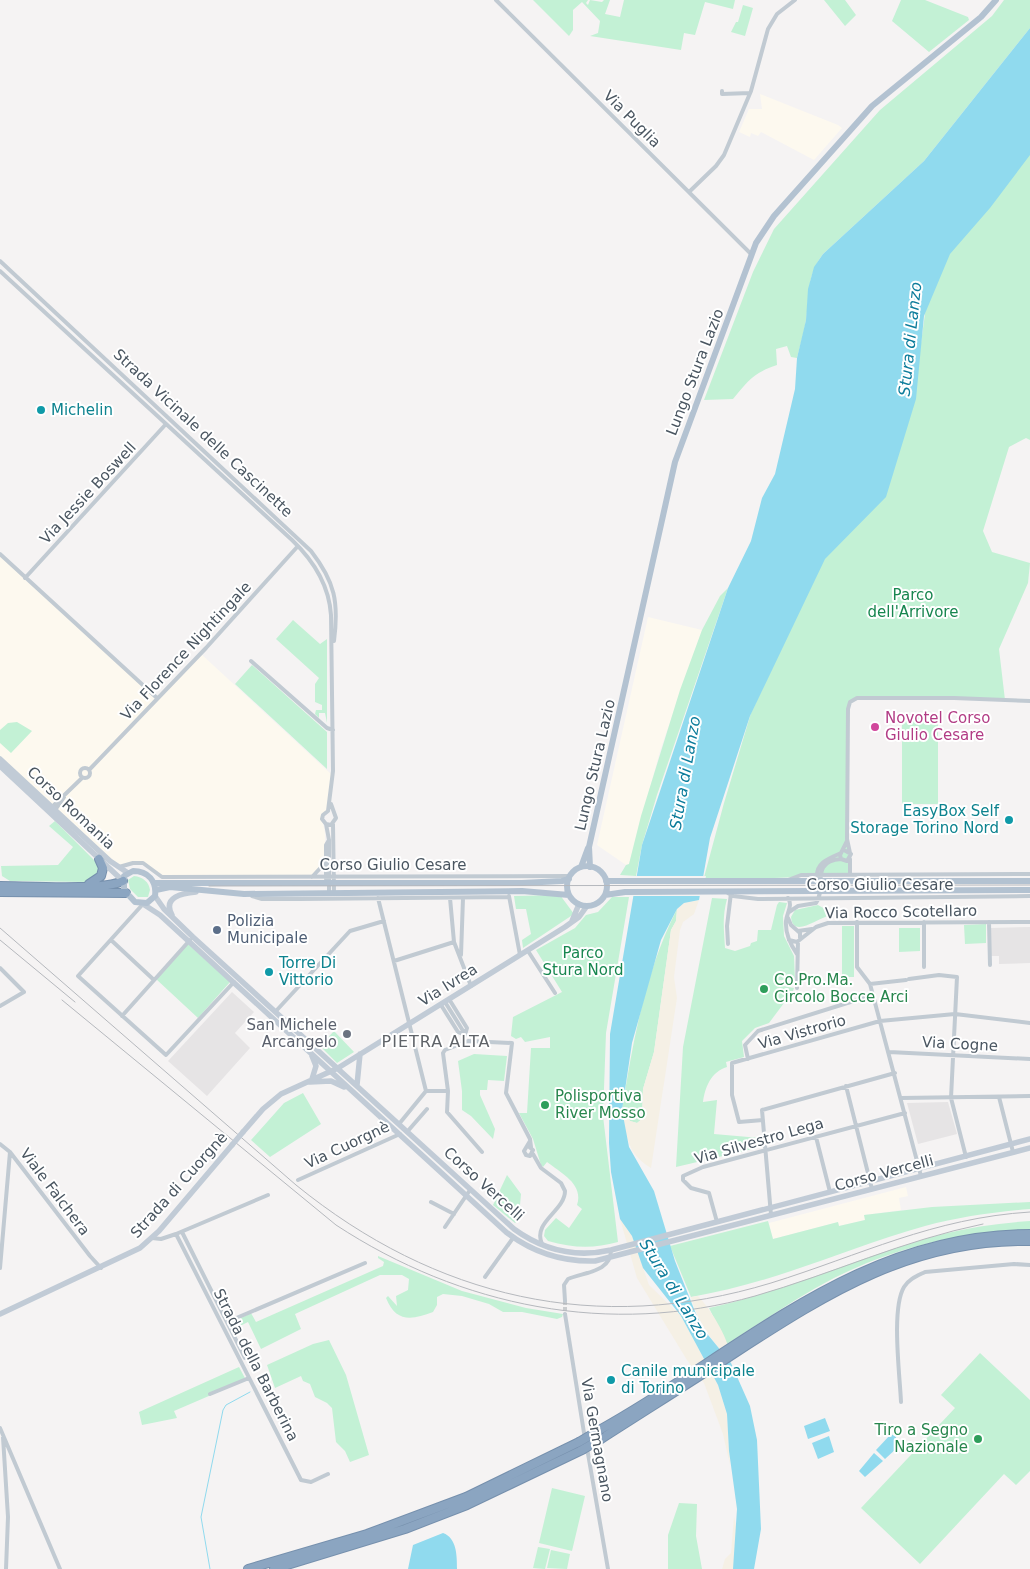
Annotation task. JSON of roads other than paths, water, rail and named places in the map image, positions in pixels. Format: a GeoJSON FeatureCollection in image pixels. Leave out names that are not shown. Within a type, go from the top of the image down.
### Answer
{"type":"FeatureCollection","features":[{"type":"Feature","properties":{"kind":"highway"},"geometry":{"type":"LineString","coordinates":[[82,888],[101,876],[102,868],[99,859]]}},
{"type":"Feature","properties":{"kind":"highway"},"geometry":{"type":"LineString","coordinates":[[0,892],[82,888],[112,884],[123,880]]}},
{"type":"Feature","properties":{"kind":"highway"},"geometry":{"type":"LineString","coordinates":[[0,886],[82,888],[126,893]]}},
{"type":"Feature","properties":{"kind":"highway"},"geometry":{"type":"LineString","coordinates":[[731,1352],[810,1297],[882,1262],[952,1242],[994,1236],[1030,1234]]}},
{"type":"Feature","properties":{"kind":"highway"},"geometry":{"type":"LineString","coordinates":[[274,1569],[467,1505],[581,1446],[601,1439],[662,1396],[731,1352],[832,1292],[885,1268],[953,1248],[994,1242],[1030,1240]]}},
{"type":"Feature","properties":{"kind":"highway"},"geometry":{"type":"LineString","coordinates":[[581,1446],[601,1430],[662,1396]]}},
{"type":"Feature","properties":{"kind":"highway"},"geometry":{"type":"LineString","coordinates":[[248,1569],[385,1532]]}},
{"type":"Feature","properties":{"kind":"main road","name":"Lungo Stura Lazio"},"geometry":{"type":"LineString","coordinates":[[581,867],[589,847],[675,462],[757,241],[774,216],[872,106],[981,17],[996,0]]}},
{"type":"Feature","properties":{"kind":"main road","name":"Corso Romania"},"geometry":{"type":"LineString","coordinates":[[0,759],[99,859],[123,880]]}},
{"type":"Feature","properties":{"kind":"main road","name":"Corso Romania"},"geometry":{"type":"LineString","coordinates":[[0,766],[128,873]]}},
{"type":"Feature","properties":{"kind":"main road","name":"Lungo Stura Lazio"},"geometry":{"type":"LineString","coordinates":[[589,847],[590,867]]}},
{"type":"Feature","properties":{"kind":"main road"},"geometry":{"type":"LineString","coordinates":[[581,867],[590,867],[600,871],[606,881],[605,895],[598,903],[587,906],[579,904],[570,895],[569,877],[581,867]]}},
{"type":"Feature","properties":{"kind":"main road"},"geometry":{"type":"LineString","coordinates":[[137,871],[146,874],[154,882],[155,893],[150,902],[143,904],[135,902],[126,893],[123,880],[128,873],[137,871]]}},
{"type":"Feature","properties":{"kind":"main road","name":"Corso Giulio Cesare"},"geometry":{"type":"LineString","coordinates":[[154,882],[330,880],[522,883],[562,882],[569,877]]}},
{"type":"Feature","properties":{"kind":"main road","name":"Corso Giulio Cesare"},"geometry":{"type":"LineString","coordinates":[[606,881],[784,882],[819,877],[1030,882]]}},
{"type":"Feature","properties":{"kind":"main road","name":"Corso Giulio Cesare"},"geometry":{"type":"LineString","coordinates":[[155,893],[170,887],[244,894],[332,896],[562,893],[570,895]]}},
{"type":"Feature","properties":{"kind":"main road","name":"Corso Giulio Cesare"},"geometry":{"type":"LineString","coordinates":[[605,895],[625,892],[819,894],[1030,890]]}},
{"type":"Feature","properties":{"kind":"main road"},"geometry":{"type":"LineString","coordinates":[[174,919],[170,908],[174,897],[180,893],[198,891]]}},
{"type":"Feature","properties":{"kind":"main road","name":"Corso Vercelli"},"geometry":{"type":"LineString","coordinates":[[155,893],[174,919],[193,937],[514,1229],[543,1246],[572,1253],[609,1254]]}},
{"type":"Feature","properties":{"kind":"main road","name":"Corso Vercelli"},"geometry":{"type":"LineString","coordinates":[[143,904],[156,911],[399,1135],[514,1238],[533,1249],[558,1258],[586,1261],[682,1234],[771,1215],[1030,1148]]}},
{"type":"Feature","properties":{"kind":"main road"},"geometry":{"type":"LineString","coordinates":[[570,924],[579,904]]}},
{"type":"Feature","properties":{"kind":"main road","name":"Via Ivrea"},"geometry":{"type":"LineString","coordinates":[[338,1068],[570,924],[579,918],[587,906]]}},
{"type":"Feature","properties":{"kind":"main road"},"geometry":{"type":"LineString","coordinates":[[310,1052],[316,1066],[312,1079]]}},
{"type":"Feature","properties":{"kind":"main road"},"geometry":{"type":"LineString","coordinates":[[357,1085],[360,1054]]}},
{"type":"Feature","properties":{"kind":"main road","name":"Strada di Cuorgnè"},"geometry":{"type":"LineString","coordinates":[[0,1314],[135,1252],[159,1231],[269,1103],[305,1082],[338,1068]]}},
{"type":"Feature","properties":{"kind":"main road"},"geometry":{"type":"LineString","coordinates":[[305,1082],[331,1081],[352,1091]]}},
{"type":"Feature","properties":{"kind":"main road","name":"Corso Vercelli"},"geometry":{"type":"LineString","coordinates":[[682,1234],[770,1207],[1030,1140]]}},
{"type":"Feature","properties":{"kind":"street","name":"Via Puglia"},"geometry":{"type":"LineString","coordinates":[[496,0],[752,255]]}},
{"type":"Feature","properties":{"kind":"street"},"geometry":{"type":"LineString","coordinates":[[689,192],[716,166],[724,155],[750,93],[768,29],[777,14],[795,0]]}},
{"type":"Feature","properties":{"kind":"street"},"geometry":{"type":"LineString","coordinates":[[722,91],[722,94],[750,93]]}},
{"type":"Feature","properties":{"kind":"street","name":"Strada Vicinale delle Cascinette"},"geometry":{"type":"LineString","coordinates":[[1,266],[166,424],[298,546],[315,566],[330,605],[332,650],[331,811]]}},
{"type":"Feature","properties":{"kind":"street","name":"Strada Vicinale delle Cascinette"},"geometry":{"type":"LineString","coordinates":[[1,266],[300,539],[325,571],[337,604],[332,650]]}},
{"type":"Feature","properties":{"kind":"street","name":"Via Jessie Boswell"},"geometry":{"type":"LineString","coordinates":[[26,578],[166,424]]}},
{"type":"Feature","properties":{"kind":"street"},"geometry":{"type":"LineString","coordinates":[[195,451],[200,446]]}},
{"type":"Feature","properties":{"kind":"street","name":"Via Florence Nightingale"},"geometry":{"type":"LineString","coordinates":[[89,770],[206,648],[298,546]]}},
{"type":"Feature","properties":{"kind":"street"},"geometry":{"type":"LineString","coordinates":[[0,554],[156,698]]}},
{"type":"Feature","properties":{"kind":"street"},"geometry":{"type":"LineString","coordinates":[[251,661],[327,728],[332,730]]}},
{"type":"Feature","properties":{"kind":"street"},"geometry":{"type":"LineString","coordinates":[[788,914],[798,906],[816,903],[823,862],[842,852],[850,853],[848,839],[848,709],[850,702],[857,698],[944,698],[1030,701]]}},
{"type":"Feature","properties":{"kind":"street"},"geometry":{"type":"LineString","coordinates":[[52,810],[82,778],[89,777],[89,770],[85,768],[80,770],[82,778]]}},
{"type":"Feature","properties":{"kind":"street"},"geometry":{"type":"LineString","coordinates":[[330,880],[333,824],[336,818],[331,811],[322,817],[326,824],[329,840],[330,880],[332,896]]}},
{"type":"Feature","properties":{"kind":"street"},"geometry":{"type":"LineString","coordinates":[[326,824],[333,824]]}},
{"type":"Feature","properties":{"kind":"street"},"geometry":{"type":"LineString","coordinates":[[841,859],[848,839]]}},
{"type":"Feature","properties":{"kind":"street"},"geometry":{"type":"LineString","coordinates":[[329,840],[326,844],[325,863],[330,880]]}},
{"type":"Feature","properties":{"kind":"street","name":"Corso Giulio Cesare"},"geometry":{"type":"LineString","coordinates":[[850,853],[850,875]]}},
{"type":"Feature","properties":{"kind":"street"},"geometry":{"type":"LineString","coordinates":[[819,877],[826,865],[841,859],[845,861],[850,859]]}},
{"type":"Feature","properties":{"kind":"street"},"geometry":{"type":"LineString","coordinates":[[119,867],[138,862],[137,871]]}},
{"type":"Feature","properties":{"kind":"street","name":"Corso Giulio Cesare"},"geometry":{"type":"LineString","coordinates":[[138,862],[149,866],[162,877],[215,880],[312,877],[330,880]]}},
{"type":"Feature","properties":{"kind":"street"},"geometry":{"type":"LineString","coordinates":[[312,877],[325,863]]}},
{"type":"Feature","properties":{"kind":"street","name":"Corso Giulio Cesare"},"geometry":{"type":"LineString","coordinates":[[819,877],[850,875],[1030,874]]}},
{"type":"Feature","properties":{"kind":"street"},"geometry":{"type":"LineString","coordinates":[[728,944],[729,892]]}},
{"type":"Feature","properties":{"kind":"street","name":"Corso Giulio Cesare"},"geometry":{"type":"LineString","coordinates":[[729,892],[754,898],[788,898],[819,894],[1030,896]]}},
{"type":"Feature","properties":{"kind":"street"},"geometry":{"type":"LineString","coordinates":[[509,894],[520,955]]}},
{"type":"Feature","properties":{"kind":"street","name":"Corso Giulio Cesare"},"geometry":{"type":"LineString","coordinates":[[332,896],[378,898],[425,895],[463,898],[509,894]]}},
{"type":"Feature","properties":{"kind":"street"},"geometry":{"type":"LineString","coordinates":[[378,898],[426,1091]]}},
{"type":"Feature","properties":{"kind":"street"},"geometry":{"type":"LineString","coordinates":[[450,898],[454,942],[471,986]]}},
{"type":"Feature","properties":{"kind":"street"},"geometry":{"type":"LineString","coordinates":[[461,958],[463,898]]}},
{"type":"Feature","properties":{"kind":"street"},"geometry":{"type":"LineString","coordinates":[[788,898],[791,905],[788,914],[788,934],[789,940],[797,954]]}},
{"type":"Feature","properties":{"kind":"street"},"geometry":{"type":"LineString","coordinates":[[143,904],[78,976],[166,1055],[234,982]]}},
{"type":"Feature","properties":{"kind":"street"},"geometry":{"type":"LineString","coordinates":[[451,905],[463,904]]}},
{"type":"Feature","properties":{"kind":"street"},"geometry":{"type":"LineString","coordinates":[[788,914],[790,924],[800,935],[797,954],[797,988]]}},
{"type":"Feature","properties":{"kind":"street"},"geometry":{"type":"LineString","coordinates":[[276,1011],[350,931],[384,921]]}},
{"type":"Feature","properties":{"kind":"street"},"geometry":{"type":"LineString","coordinates":[[857,922],[857,967],[870,984],[906,1113],[921,1176]]}},
{"type":"Feature","properties":{"kind":"street"},"geometry":{"type":"LineString","coordinates":[[924,922],[924,966]]}},
{"type":"Feature","properties":{"kind":"street","name":"Via Rocco Scotellaro"},"geometry":{"type":"LineString","coordinates":[[989,922],[990,965]]}},
{"type":"Feature","properties":{"kind":"street","name":"Via Rocco Scotellaro"},"geometry":{"type":"LineString","coordinates":[[797,930],[814,928],[827,923],[1030,922]]}},
{"type":"Feature","properties":{"kind":"street","name":"Via Rocco Scotellaro"},"geometry":{"type":"LineString","coordinates":[[799,940],[814,928]]}},
{"type":"Feature","properties":{"kind":"street"},"geometry":{"type":"LineString","coordinates":[[788,934],[791,930],[797,930]]}},
{"type":"Feature","properties":{"kind":"street"},"geometry":{"type":"LineString","coordinates":[[122,1016],[193,937]]}},
{"type":"Feature","properties":{"kind":"street"},"geometry":{"type":"LineString","coordinates":[[110,940],[154,980]]}},
{"type":"Feature","properties":{"kind":"street"},"geometry":{"type":"LineString","coordinates":[[789,940],[793,943],[799,940]]}},
{"type":"Feature","properties":{"kind":"street"},"geometry":{"type":"LineString","coordinates":[[394,961],[454,942]]}},
{"type":"Feature","properties":{"kind":"street"},"geometry":{"type":"LineString","coordinates":[[528,950],[555,993]]}},
{"type":"Feature","properties":{"kind":"street"},"geometry":{"type":"LineString","coordinates":[[0,968],[24,991],[0,1006]]}},
{"type":"Feature","properties":{"kind":"street"},"geometry":{"type":"LineString","coordinates":[[870,984],[956,975],[951,1098],[966,1157]]}},
{"type":"Feature","properties":{"kind":"street"},"geometry":{"type":"LineString","coordinates":[[748,1058],[745,1044],[758,1031],[873,994]]}},
{"type":"Feature","properties":{"kind":"street"},"geometry":{"type":"LineString","coordinates":[[445,1002],[458,1032],[465,1034]]}},
{"type":"Feature","properties":{"kind":"street"},"geometry":{"type":"LineString","coordinates":[[445,1002],[467,1028],[465,1034],[468,1041]]}},
{"type":"Feature","properties":{"kind":"street","name":"Via Vistrorio"},"geometry":{"type":"LineString","coordinates":[[732,1095],[732,1063],[880,1021],[955,1014],[1030,1023]]}},
{"type":"Feature","properties":{"kind":"street"},"geometry":{"type":"LineString","coordinates":[[482,1152],[447,1114],[448,1091],[443,1051],[468,1041],[512,1043],[506,1093],[541,1168],[561,1183],[566,1191],[563,1200],[541,1229],[539,1236],[543,1246]]}},
{"type":"Feature","properties":{"kind":"street","name":"Via Cogne"},"geometry":{"type":"LineString","coordinates":[[889,1052],[1030,1059]]}},
{"type":"Feature","properties":{"kind":"street"},"geometry":{"type":"LineString","coordinates":[[771,1215],[762,1110],[895,1073]]}},
{"type":"Feature","properties":{"kind":"street"},"geometry":{"type":"LineString","coordinates":[[846,1086],[872,1189]]}},
{"type":"Feature","properties":{"kind":"street"},"geometry":{"type":"LineString","coordinates":[[426,1091],[448,1091]]}},
{"type":"Feature","properties":{"kind":"street"},"geometry":{"type":"LineString","coordinates":[[399,1124],[426,1091]]}},
{"type":"Feature","properties":{"kind":"street","name":"Via Silvestro Lega"},"geometry":{"type":"LineString","coordinates":[[732,1095],[739,1122],[763,1120]]}},
{"type":"Feature","properties":{"kind":"street"},"geometry":{"type":"LineString","coordinates":[[999,1096],[1013,1153]]}},
{"type":"Feature","properties":{"kind":"street"},"geometry":{"type":"LineString","coordinates":[[901,1098],[1030,1096]]}},
{"type":"Feature","properties":{"kind":"street","name":"Via Cuorgnè"},"geometry":{"type":"LineString","coordinates":[[298,1180],[399,1135],[427,1109]]}},
{"type":"Feature","properties":{"kind":"street","name":"Via Silvestro Lega"},"geometry":{"type":"LineString","coordinates":[[717,1222],[709,1193],[691,1188],[683,1180],[683,1176],[703,1168],[906,1113]]}},
{"type":"Feature","properties":{"kind":"street","name":"Corso Vercelli"},"geometry":{"type":"LineString","coordinates":[[816,1137],[830,1192]]}},
{"type":"Feature","properties":{"kind":"street","name":"Viale Falchera"},"geometry":{"type":"LineString","coordinates":[[0,1144],[10,1152],[99,1269]]}},
{"type":"Feature","properties":{"kind":"street"},"geometry":{"type":"LineString","coordinates":[[530,1147],[524,1149],[525,1154],[529,1156],[533,1154]]}},
{"type":"Feature","properties":{"kind":"street"},"geometry":{"type":"LineString","coordinates":[[0,1268],[10,1152]]}},
{"type":"Feature","properties":{"kind":"street"},"geometry":{"type":"LineString","coordinates":[[445,1227],[465,1194],[470,1190]]}},
{"type":"Feature","properties":{"kind":"street"},"geometry":{"type":"LineString","coordinates":[[152,1238],[168,1237],[182,1232],[268,1195]]}},
{"type":"Feature","properties":{"kind":"street"},"geometry":{"type":"LineString","coordinates":[[431,1202],[454,1214]]}},
{"type":"Feature","properties":{"kind":"street"},"geometry":{"type":"LineString","coordinates":[[159,1231],[168,1237]]}},
{"type":"Feature","properties":{"kind":"street","name":"Strada della Barberina"},"geometry":{"type":"LineString","coordinates":[[182,1232],[245,1358],[256,1356]]}},
{"type":"Feature","properties":{"kind":"street","name":"Strada della Barberina"},"geometry":{"type":"LineString","coordinates":[[176,1234],[301,1480],[311,1482],[328,1474]]}},
{"type":"Feature","properties":{"kind":"street","name":"Corso Vercelli"},"geometry":{"type":"LineString","coordinates":[[485,1277],[514,1238]]}},
{"type":"Feature","properties":{"kind":"street"},"geometry":{"type":"LineString","coordinates":[[564,1301],[564,1285],[568,1279],[609,1263],[609,1254]]}},
{"type":"Feature","properties":{"kind":"street","name":"Strada della Barberina"},"geometry":{"type":"LineString","coordinates":[[227,1322],[364,1263]]}},
{"type":"Feature","properties":{"kind":"street"},"geometry":{"type":"LineString","coordinates":[[901,1402],[898,1311],[904,1287],[912,1278],[925,1272],[1014,1264],[1030,1265]]}},
{"type":"Feature","properties":{"kind":"street","name":"Via Germagnano"},"geometry":{"type":"LineString","coordinates":[[565,1314],[608,1569]]}},
{"type":"Feature","properties":{"kind":"street"},"geometry":{"type":"LineString","coordinates":[[210,1394],[249,1378]]}},
{"type":"Feature","properties":{"kind":"street"},"geometry":{"type":"LineString","coordinates":[[0,1428],[60,1569]]}},
{"type":"Feature","properties":{"kind":"street"},"geometry":{"type":"LineString","coordinates":[[3,1437],[8,1517],[6,1569]]}},
{"type":"Feature","properties":{"kind":"water","name":"Stura di Lanzo"},"geometry":{"type":"Polygon","coordinates":[[[1030,28],[1030,155],[990,208],[950,254],[924,316],[916,399],[886,497],[825,559],[750,716],[710,838],[699,900],[684,903],[677,909],[661,940],[632,1043],[622,1110],[629,1147],[654,1191],[675,1261],[696,1314],[704,1330],[731,1363],[750,1406],[757,1440],[761,1529],[754,1569],[733,1569],[737,1509],[729,1451],[727,1414],[718,1385],[681,1316],[643,1268],[632,1236],[620,1219],[611,1172],[609,1143],[610,1034],[642,845],[728,588],[751,541],[762,498],[775,474],[795,389],[797,358],[806,320],[808,289],[814,267],[823,254],[924,161],[1030,28]]]}},
{"type":"Feature","properties":{"kind":"water"},"geometry":{"type":"Polygon","coordinates":[[[825,1418],[830,1431],[808,1439],[804,1426],[825,1418]]]}},
{"type":"Feature","properties":{"kind":"water"},"geometry":{"type":"Polygon","coordinates":[[[891,1434],[896,1437],[897,1448],[885,1459],[876,1450],[891,1434]]]}},
{"type":"Feature","properties":{"kind":"water"},"geometry":{"type":"Polygon","coordinates":[[[829,1436],[834,1452],[818,1459],[812,1443],[829,1436]]]}},
{"type":"Feature","properties":{"kind":"water"},"geometry":{"type":"Polygon","coordinates":[[[874,1453],[883,1461],[865,1477],[859,1471],[874,1453]]]}},
{"type":"Feature","properties":{"kind":"water"},"geometry":{"type":"Polygon","coordinates":[[[443,1533],[448,1535],[454,1543],[457,1569],[408,1569],[413,1545],[443,1533]]]}},
{"type":"Feature","properties":{"kind":"waterway"},"geometry":{"type":"LineString","coordinates":[[210,1569],[201,1517],[223,1410],[226,1405],[250,1392]]}},
{"type":"Feature","properties":{"kind":"tunnel"},"geometry":{"type":"LineString","coordinates":[[565,1301],[565,1314]]}},
{"type":"Feature","properties":{"kind":"tram line"},"geometry":{"type":"LineString","coordinates":[[209,886],[1030,885]]}},
{"type":"Feature","properties":{"kind":"railway"},"geometry":{"type":"LineString","coordinates":[[0,928],[296,1185],[349,1224],[404,1255],[461,1280],[520,1296],[581,1305],[643,1306],[706,1299],[771,1283],[929,1230],[961,1222],[1030,1212]]}},
{"type":"Feature","properties":{"kind":"railway"},"geometry":{"type":"LineString","coordinates":[[0,940],[75,1002]]}},
{"type":"Feature","properties":{"kind":"railway"},"geometry":{"type":"LineString","coordinates":[[62,1000],[336,1225],[384,1253],[434,1276],[485,1294],[538,1307],[592,1313],[646,1314],[700,1308],[755,1296],[896,1248],[983,1224]]}},
{"type":"Feature","properties":{"kind":"place","name":"Michelin"},"geometry":{"type":"Point","coordinates":[41,410]}},
{"type":"Feature","properties":{"kind":"place","name":"Novotel Corso Giulio Cesare"},"geometry":{"type":"Point","coordinates":[875,727]}},
{"type":"Feature","properties":{"kind":"place","name":"EasyBox Self Storage Torino Nord"},"geometry":{"type":"Point","coordinates":[1009,820]}},
{"type":"Feature","properties":{"kind":"place","name":"Polizia Municipale"},"geometry":{"type":"Point","coordinates":[217,930]}},
{"type":"Feature","properties":{"kind":"place","name":"Torre Di Vittorio"},"geometry":{"type":"Point","coordinates":[269,972]}},
{"type":"Feature","properties":{"kind":"place","name":"Co.Pro.Ma. Circolo Bocce Arci"},"geometry":{"type":"Point","coordinates":[764,989]}},
{"type":"Feature","properties":{"kind":"place","name":"San Michele Arcangelo"},"geometry":{"type":"Point","coordinates":[347,1034]}},
{"type":"Feature","properties":{"kind":"place","name":"Polisportiva River Mosso"},"geometry":{"type":"Point","coordinates":[545,1105]}},
{"type":"Feature","properties":{"kind":"place","name":"Canile municipale di Torino"},"geometry":{"type":"Point","coordinates":[611,1380]}},
{"type":"Feature","properties":{"kind":"place","name":"Tiro a Segno Nazionale"},"geometry":{"type":"Point","coordinates":[978,1439]}},
{"type":"Feature","properties":{"kind":"district","name":"PIETRA ALTA"},"geometry":{"type":"Point","coordinates":[436,1041]}},
{"type":"Feature","properties":{"kind":"park label","name":"Parco dell'Arrivore"},"geometry":{"type":"Point","coordinates":[913,604]}},
{"type":"Feature","properties":{"kind":"park label","name":"Parco Stura Nord"},"geometry":{"type":"Point","coordinates":[583,962]}}]}
